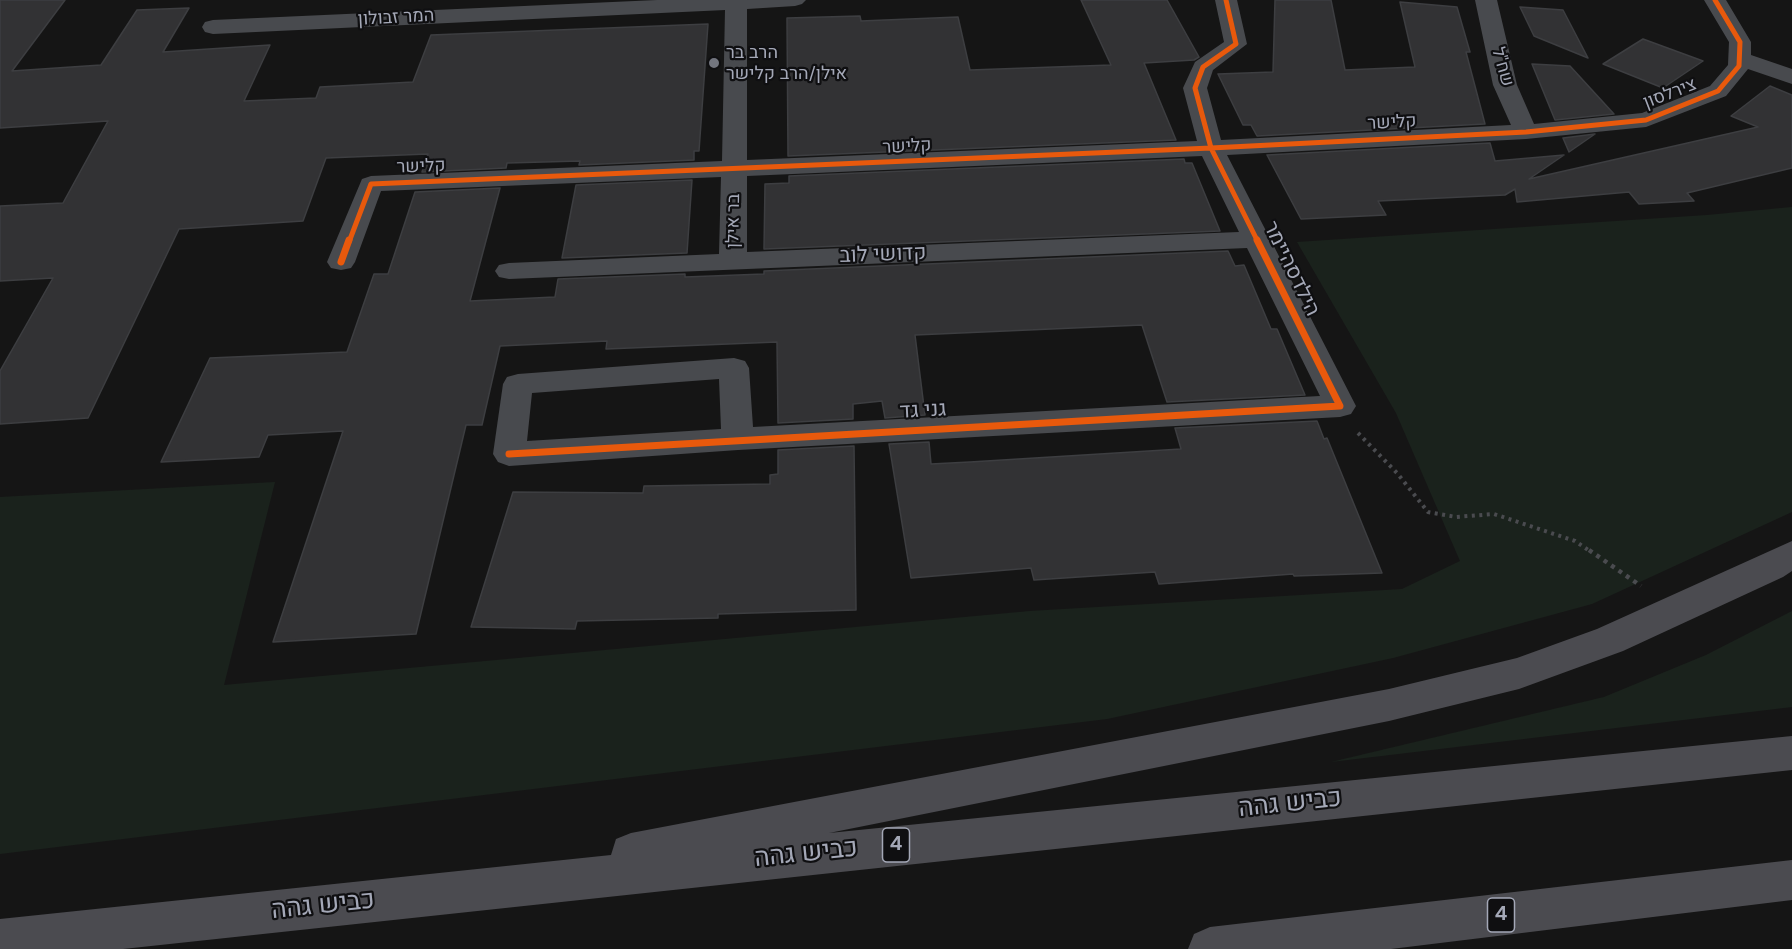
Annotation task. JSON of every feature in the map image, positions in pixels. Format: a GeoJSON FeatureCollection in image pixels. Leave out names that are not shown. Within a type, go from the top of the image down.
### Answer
{"type":"FeatureCollection","features":[{"type":"Feature","properties":{"kind":"highway"},"geometry":{"type":"LineString","coordinates":[[421,895],[1389,705],[1509,675],[1610,640],[1713,595],[1771,567],[1792,554]]}},
{"type":"Feature","properties":{"kind":"highway","name":"כביש גהה"},"geometry":{"type":"LineString","coordinates":[[0,941],[421,895],[1792,753]]}},
{"type":"Feature","properties":{"kind":"highway","name":"4"},"geometry":{"type":"LineString","coordinates":[[1210,949],[1792,880]]}},
{"type":"Feature","properties":{"kind":"street","name":"המר זבולון"},"geometry":{"type":"LineString","coordinates":[[213,27],[795,0]]}},
{"type":"Feature","properties":{"kind":"street","name":"הילדסהיימר"},"geometry":{"type":"LineString","coordinates":[[1226,0],[1236,44],[1203,67],[1195,88],[1211,148],[1335,406]]}},
{"type":"Feature","properties":{"kind":"street","name":"שח\"ל"},"geometry":{"type":"LineString","coordinates":[[1486,0],[1505,85],[1526,132]]}},
{"type":"Feature","properties":{"kind":"street"},"geometry":{"type":"LineString","coordinates":[[1715,0],[1740,42],[1739,58],[1792,77]]}},
{"type":"Feature","properties":{"kind":"street","name":"בר אילן"},"geometry":{"type":"LineString","coordinates":[[733,261],[736,1]]}},
{"type":"Feature","properties":{"kind":"street","name":"צירלסון"},"geometry":{"type":"LineString","coordinates":[[1526,132],[1646,120],[1718,91],[1739,66],[1739,58]]}},
{"type":"Feature","properties":{"kind":"street","name":"קלישר"},"geometry":{"type":"LineString","coordinates":[[341,262],[371,184],[1211,148],[1526,132]]}},
{"type":"Feature","properties":{"kind":"street","name":"קדושי לוב"},"geometry":{"type":"LineString","coordinates":[[509,270],[1257,240]]}},
{"type":"Feature","properties":{"kind":"street","name":"גני גד"},"geometry":{"type":"LineString","coordinates":[[738,439],[734,368],[518,384],[509,454],[1335,406]]}},
{"type":"Feature","properties":{"kind":"path"},"geometry":{"type":"LineString","coordinates":[[1335,406],[1397,473],[1428,512],[1456,517],[1494,514],[1575,541],[1647,590]]}},
{"type":"Feature","properties":{"kind":"shaded area"},"geometry":{"type":"Polygon","coordinates":[[[1792,207],[1792,512],[1592,604],[1393,658],[1107,719],[0,854],[0,497],[275,482],[224,685],[1030,611],[1402,589],[1460,561],[1396,413],[1297,242],[1707,215],[1792,207]]]}},
{"type":"Feature","properties":{"kind":"shaded area"},"geometry":{"type":"Polygon","coordinates":[[[1792,611],[1792,707],[1331,762],[1604,697],[1706,655],[1792,611]]]}},
{"type":"Feature","properties":{"kind":"building"},"geometry":{"type":"Polygon","coordinates":[[[0,0],[65,0],[12,71],[101,65],[137,10],[189,8],[163,52],[270,45],[244,101],[316,98],[320,87],[413,82],[431,35],[708,24],[699,151],[694,151],[694,160],[579,165],[580,161],[507,163],[506,168],[422,172],[428,154],[326,158],[303,221],[179,229],[88,418],[0,424],[0,371],[53,278],[0,281],[0,206],[63,203],[108,121],[0,128],[0,0]]]}},
{"type":"Feature","properties":{"kind":"building"},"geometry":{"type":"Polygon","coordinates":[[[1081,0],[1167,0],[1199,57],[1194,60],[1144,63],[1176,140],[788,156],[787,18],[860,16],[861,21],[958,17],[970,70],[1111,65],[1081,0]]]}},
{"type":"Feature","properties":{"kind":"building"},"geometry":{"type":"Polygon","coordinates":[[[1275,0],[1331,0],[1345,70],[1415,67],[1400,2],[1457,7],[1470,52],[1466,52],[1485,124],[1257,136],[1251,125],[1243,125],[1218,74],[1273,72],[1275,0]]]}},
{"type":"Feature","properties":{"kind":"building"},"geometry":{"type":"Polygon","coordinates":[[[1520,7],[1563,10],[1588,58],[1534,36],[1520,7]]]}},
{"type":"Feature","properties":{"kind":"building"},"geometry":{"type":"Polygon","coordinates":[[[1643,39],[1703,61],[1663,88],[1603,64],[1643,39]]]}},
{"type":"Feature","properties":{"kind":"building"},"geometry":{"type":"Polygon","coordinates":[[[1532,64],[1570,66],[1614,114],[1555,120],[1532,64]]]}},
{"type":"Feature","properties":{"kind":"building"},"geometry":{"type":"Polygon","coordinates":[[[1770,86],[1792,95],[1792,168],[1687,193],[1694,201],[1639,204],[1629,192],[1517,202],[1515,189],[1505,195],[1378,201],[1386,215],[1301,219],[1267,155],[1490,143],[1495,161],[1564,155],[1529,179],[1758,127],[1731,116],[1770,86]]]}},
{"type":"Feature","properties":{"kind":"building"},"geometry":{"type":"Polygon","coordinates":[[[1595,134],[1569,152],[1563,138],[1595,134]]]}},
{"type":"Feature","properties":{"kind":"building"},"geometry":{"type":"Polygon","coordinates":[[[1184,159],[1185,163],[1192,163],[1220,231],[764,249],[765,184],[789,183],[789,176],[1184,159]]]}},
{"type":"Feature","properties":{"kind":"building"},"geometry":{"type":"Polygon","coordinates":[[[692,180],[687,253],[562,258],[576,185],[692,180]]]}},
{"type":"Feature","properties":{"kind":"building"},"geometry":{"type":"Polygon","coordinates":[[[500,188],[470,301],[555,297],[558,279],[685,274],[685,277],[764,274],[764,271],[1228,251],[1235,266],[1244,265],[1271,329],[1277,329],[1305,395],[1167,402],[1142,325],[915,335],[925,415],[885,418],[882,401],[853,404],[853,419],[778,423],[777,342],[606,349],[607,341],[500,346],[482,425],[466,425],[416,634],[273,642],[343,431],[268,435],[259,457],[161,462],[210,358],[347,352],[374,274],[388,274],[415,192],[500,188]]]}},
{"type":"Feature","properties":{"kind":"building"},"geometry":{"type":"Polygon","coordinates":[[[1317,421],[1324,439],[1327,438],[1382,573],[1294,576],[1293,574],[1159,584],[1155,572],[1034,580],[1031,568],[911,578],[889,444],[929,442],[931,464],[970,462],[1181,449],[1175,428],[1317,421]]]}},
{"type":"Feature","properties":{"kind":"building"},"geometry":{"type":"Polygon","coordinates":[[[854,446],[856,610],[718,614],[718,618],[577,621],[575,629],[471,627],[513,492],[643,493],[644,486],[770,484],[770,475],[778,474],[778,450],[854,446]]]}},
{"type":"Feature","properties":{"kind":"cycle path"},"geometry":{"type":"LineString","coordinates":[[509,454],[1340,406],[1211,148],[1195,88],[1203,67],[1236,44],[1226,0]]}},
{"type":"Feature","properties":{"kind":"cycle path"},"geometry":{"type":"LineString","coordinates":[[341,262],[371,184],[1211,148],[1526,132],[1646,120],[1718,91],[1739,66],[1740,42],[1715,0]]}},
{"type":"Feature","properties":{"kind":"place","name":"הרב בר אילן/הרב קלישר"},"geometry":{"type":"Point","coordinates":[714,63]}}]}
